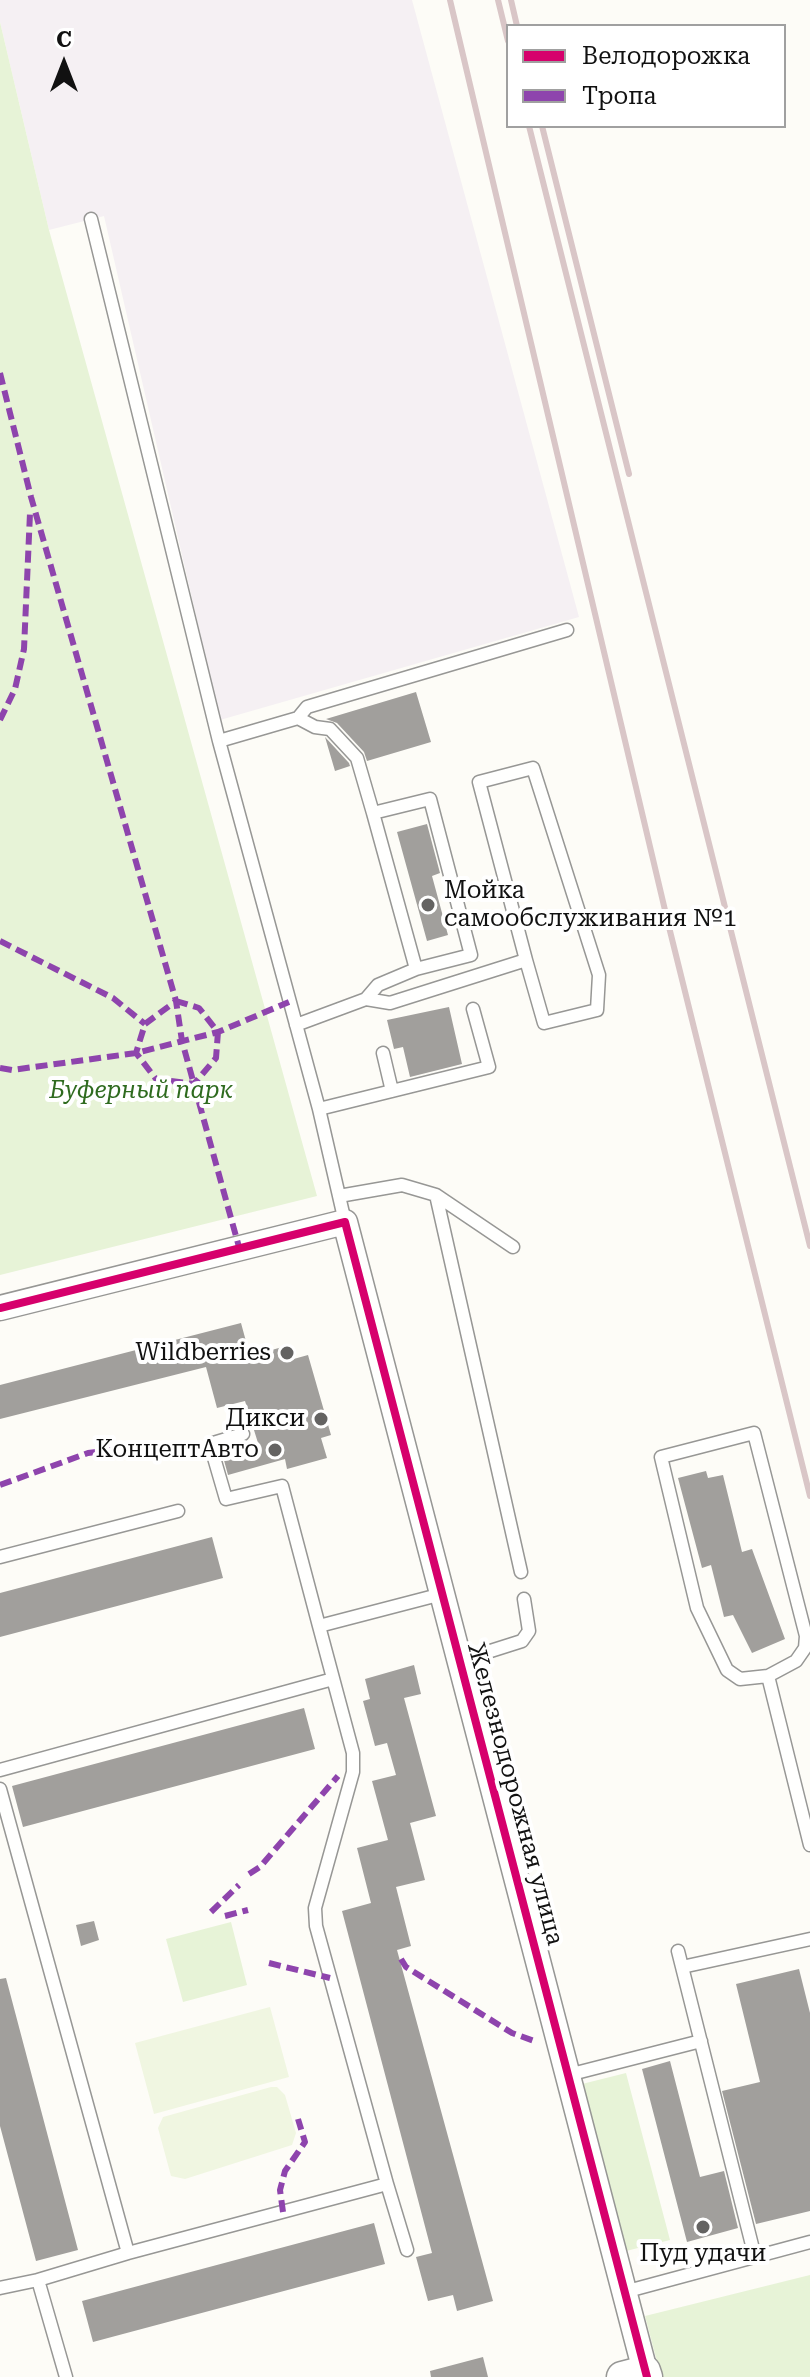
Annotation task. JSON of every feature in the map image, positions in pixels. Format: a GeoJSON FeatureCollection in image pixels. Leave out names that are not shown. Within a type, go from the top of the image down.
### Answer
{"type":"FeatureCollection","features":[{"type":"Feature","properties":{"kind":"street"},"geometry":{"type":"LineString","coordinates":[[0,1308],[345,1222]]}},
{"type":"Feature","properties":{"kind":"street","name":"Железнодорожная улица"},"geometry":{"type":"LineString","coordinates":[[345,1222],[624,2292],[638,2375]]}},
{"type":"Feature","properties":{"kind":"lane"},"geometry":{"type":"LineString","coordinates":[[91,219],[219,741],[319,1109],[345,1222]]}},
{"type":"Feature","properties":{"kind":"lane"},"geometry":{"type":"LineString","coordinates":[[219,741],[298,718],[307,707],[567,630]]}},
{"type":"Feature","properties":{"kind":"lane"},"geometry":{"type":"LineString","coordinates":[[298,718],[315,727],[330,729],[357,758],[416,969]]}},
{"type":"Feature","properties":{"kind":"lane"},"geometry":{"type":"LineString","coordinates":[[533,768],[599,975],[597,1010],[544,1023],[526,960],[479,782],[533,768]]}},
{"type":"Feature","properties":{"kind":"lane"},"geometry":{"type":"LineString","coordinates":[[296,1025],[366,999],[378,985],[416,969],[471,955],[430,799],[373,813]]}},
{"type":"Feature","properties":{"kind":"lane"},"geometry":{"type":"LineString","coordinates":[[366,999],[390,1003],[526,960]]}},
{"type":"Feature","properties":{"kind":"lane"},"geometry":{"type":"LineString","coordinates":[[319,1109],[489,1067],[473,1009]]}},
{"type":"Feature","properties":{"kind":"lane"},"geometry":{"type":"LineString","coordinates":[[383,1053],[392,1091]]}},
{"type":"Feature","properties":{"kind":"lane"},"geometry":{"type":"LineString","coordinates":[[339,1196],[402,1185],[436,1195],[513,1247]]}},
{"type":"Feature","properties":{"kind":"lane"},"geometry":{"type":"LineString","coordinates":[[436,1195],[521,1572]]}},
{"type":"Feature","properties":{"kind":"lane"},"geometry":{"type":"LineString","coordinates":[[754,1433],[806,1636],[805,1648],[796,1661],[768,1676],[733,1676],[697,1608],[661,1457],[754,1433]]}},
{"type":"Feature","properties":{"kind":"lane"},"geometry":{"type":"LineString","coordinates":[[243,1434],[210,1444],[226,1499],[282,1486],[353,1753],[353,1772],[315,1908],[316,1926],[407,2250]]}},
{"type":"Feature","properties":{"kind":"lane"},"geometry":{"type":"LineString","coordinates":[[0,1557],[178,1511]]}},
{"type":"Feature","properties":{"kind":"lane"},"geometry":{"type":"LineString","coordinates":[[319,1626],[442,1594]]}},
{"type":"Feature","properties":{"kind":"lane"},"geometry":{"type":"LineString","coordinates":[[459,1661],[522,1641],[529,1631],[524,1599]]}},
{"type":"Feature","properties":{"kind":"lane"},"geometry":{"type":"LineString","coordinates":[[768,1676],[810,1845]]}},
{"type":"Feature","properties":{"kind":"lane"},"geometry":{"type":"LineString","coordinates":[[0,1770],[333,1679]]}},
{"type":"Feature","properties":{"kind":"lane"},"geometry":{"type":"LineString","coordinates":[[0,1789],[128,2253]]}},
{"type":"Feature","properties":{"kind":"lane"},"geometry":{"type":"LineString","coordinates":[[682,1967],[810,1939]]}},
{"type":"Feature","properties":{"kind":"lane"},"geometry":{"type":"LineString","coordinates":[[678,1951],[755,2257]]}},
{"type":"Feature","properties":{"kind":"lane"},"geometry":{"type":"LineString","coordinates":[[568,2075],[701,2041]]}},
{"type":"Feature","properties":{"kind":"lane"},"geometry":{"type":"LineString","coordinates":[[0,2288],[387,2184]]}},
{"type":"Feature","properties":{"kind":"lane"},"geometry":{"type":"LineString","coordinates":[[624,2292],[810,2242]]}},
{"type":"Feature","properties":{"kind":"lane"},"geometry":{"type":"LineString","coordinates":[[38,2280],[66,2377]]}},
{"type":"Feature","properties":{"kind":"shaded area"},"geometry":{"type":"Polygon","coordinates":[[[0,0],[412,0],[579,617],[220,720],[104,216],[49,230],[0,22],[0,0]]]}},
{"type":"Feature","properties":{"kind":"green space","name":"Буферный парк"},"geometry":{"type":"Polygon","coordinates":[[[0,22],[49,230],[317,1196],[0,1275],[0,22]]]}},
{"type":"Feature","properties":{"kind":"green space"},"geometry":{"type":"Polygon","coordinates":[[[231,1922],[247,1985],[183,2002],[166,1939],[231,1922]]]}},
{"type":"Feature","properties":{"kind":"green space"},"geometry":{"type":"Polygon","coordinates":[[[270,2007],[289,2077],[154,2114],[135,2043],[270,2007]]]}},
{"type":"Feature","properties":{"kind":"green space"},"geometry":{"type":"Polygon","coordinates":[[[626,2073],[670,2240],[622,2252],[578,2085],[626,2073]]]}},
{"type":"Feature","properties":{"kind":"green space"},"geometry":{"type":"Polygon","coordinates":[[[277,2087],[285,2095],[296,2133],[292,2145],[185,2179],[171,2176],[158,2128],[163,2117],[277,2087]]]}},
{"type":"Feature","properties":{"kind":"green space"},"geometry":{"type":"Polygon","coordinates":[[[810,2275],[810,2377],[661,2377],[645,2316],[810,2275]]]}},
{"type":"Feature","properties":{"kind":"building"},"geometry":{"type":"Polygon","coordinates":[[[416,692],[431,742],[367,761],[364,752],[337,723],[326,719],[416,692]]]}},
{"type":"Feature","properties":{"kind":"building"},"geometry":{"type":"Polygon","coordinates":[[[325,737],[349,763],[350,766],[335,771],[325,737]]]}},
{"type":"Feature","properties":{"kind":"building","name":"Мойка самообслуживания №1"},"geometry":{"type":"Polygon","coordinates":[[[427,824],[440,873],[432,876],[448,935],[427,941],[397,832],[427,824]]]}},
{"type":"Feature","properties":{"kind":"building"},"geometry":{"type":"Polygon","coordinates":[[[449,1007],[462,1064],[410,1077],[403,1047],[394,1049],[387,1020],[449,1007]]]}},
{"type":"Feature","properties":{"kind":"building"},"geometry":{"type":"Polygon","coordinates":[[[241,1323],[250,1356],[286,1346],[290,1360],[308,1355],[331,1435],[321,1438],[327,1458],[287,1469],[285,1459],[228,1475],[222,1453],[258,1443],[245,1401],[217,1408],[206,1367],[0,1419],[0,1385],[241,1323]]]}},
{"type":"Feature","properties":{"kind":"building"},"geometry":{"type":"Polygon","coordinates":[[[706,1471],[708,1478],[723,1475],[742,1552],[752,1549],[785,1639],[752,1653],[733,1615],[724,1617],[711,1565],[702,1568],[678,1478],[706,1471]]]}},
{"type":"Feature","properties":{"kind":"building"},"geometry":{"type":"Polygon","coordinates":[[[212,1537],[223,1578],[0,1637],[0,1593],[212,1537]]]}},
{"type":"Feature","properties":{"kind":"building"},"geometry":{"type":"Polygon","coordinates":[[[414,1665],[421,1694],[404,1698],[436,1816],[410,1823],[425,1880],[396,1887],[411,1946],[397,1950],[493,2301],[457,2311],[453,2295],[428,2301],[416,2257],[432,2253],[342,1911],[371,1903],[357,1848],[388,1840],[372,1781],[396,1775],[387,1743],[375,1746],[363,1701],[370,1699],[365,1679],[414,1665]]]}},
{"type":"Feature","properties":{"kind":"building"},"geometry":{"type":"Polygon","coordinates":[[[304,1708],[315,1749],[23,1827],[12,1786],[304,1708]]]}},
{"type":"Feature","properties":{"kind":"building"},"geometry":{"type":"Polygon","coordinates":[[[94,1921],[99,1940],[81,1946],[76,1925],[94,1921]]]}},
{"type":"Feature","properties":{"kind":"building"},"geometry":{"type":"Polygon","coordinates":[[[799,1969],[810,2013],[810,2211],[756,2224],[722,2091],[760,2082],[736,1984],[799,1969]]]}},
{"type":"Feature","properties":{"kind":"building"},"geometry":{"type":"Polygon","coordinates":[[[6,1978],[78,2250],[36,2261],[0,2126],[0,1979],[6,1978]]]}},
{"type":"Feature","properties":{"kind":"building"},"geometry":{"type":"Polygon","coordinates":[[[670,2061],[700,2177],[724,2171],[738,2228],[687,2242],[642,2069],[670,2061]]]}},
{"type":"Feature","properties":{"kind":"building"},"geometry":{"type":"Polygon","coordinates":[[[374,2223],[385,2264],[93,2342],[82,2301],[374,2223]]]}},
{"type":"Feature","properties":{"kind":"building"},"geometry":{"type":"Polygon","coordinates":[[[483,2357],[488,2377],[431,2377],[430,2371],[483,2357]]]}},
{"type":"Feature","properties":{"kind":"railway"},"geometry":{"type":"LineString","coordinates":[[450,0],[669,927],[810,1496]]}},
{"type":"Feature","properties":{"kind":"railway"},"geometry":{"type":"LineString","coordinates":[[498,0],[506,33]]}},
{"type":"Feature","properties":{"kind":"railway"},"geometry":{"type":"LineString","coordinates":[[511,0],[517,24]]}},
{"type":"Feature","properties":{"kind":"railway"},"geometry":{"type":"LineString","coordinates":[[530,128],[810,1246]]}},
{"type":"Feature","properties":{"kind":"railway"},"geometry":{"type":"LineString","coordinates":[[542,128],[629,474]]}},
{"type":"Feature","properties":{"kind":"marked path"},"geometry":{"type":"LineString","coordinates":[[0,373],[31,497],[176,1001],[182,1041],[239,1247]]}},
{"type":"Feature","properties":{"kind":"marked path"},"geometry":{"type":"LineString","coordinates":[[0,720],[15,689],[24,649],[30,513]]}},
{"type":"Feature","properties":{"kind":"marked path"},"geometry":{"type":"LineString","coordinates":[[0,941],[113,998],[145,1024]]}},
{"type":"Feature","properties":{"kind":"marked path"},"geometry":{"type":"LineString","coordinates":[[176,1001],[199,1008],[218,1032],[216,1058],[194,1084],[156,1079],[136,1053],[145,1024],[176,1001]]}},
{"type":"Feature","properties":{"kind":"marked path"},"geometry":{"type":"LineString","coordinates":[[0,1068],[12,1070],[136,1053],[218,1032],[289,1002]]}},
{"type":"Feature","properties":{"kind":"marked path"},"geometry":{"type":"LineString","coordinates":[[0,1485],[88,1453],[151,1445],[214,1456]]}},
{"type":"Feature","properties":{"kind":"marked path"},"geometry":{"type":"LineString","coordinates":[[249,1874],[260,1867],[338,1776]]}},
{"type":"Feature","properties":{"kind":"marked path"},"geometry":{"type":"LineString","coordinates":[[211,1912],[239,1885]]}},
{"type":"Feature","properties":{"kind":"marked path"},"geometry":{"type":"LineString","coordinates":[[225,1916],[248,1910]]}},
{"type":"Feature","properties":{"kind":"marked path"},"geometry":{"type":"LineString","coordinates":[[401,1959],[406,1967],[512,2033],[537,2042]]}},
{"type":"Feature","properties":{"kind":"marked path"},"geometry":{"type":"LineString","coordinates":[[269,1963],[330,1978]]}},
{"type":"Feature","properties":{"kind":"marked path"},"geometry":{"type":"LineString","coordinates":[[283,2212],[280,2190],[285,2171],[305,2142],[298,2119]]}},
{"type":"Feature","properties":{"kind":"cycle path"},"geometry":{"type":"LineString","coordinates":[[0,1308],[345,1222],[647,2377]]}},
{"type":"Feature","properties":{"kind":"place","name":"Мойка самообслуживания №1"},"geometry":{"type":"Point","coordinates":[428,905]}},
{"type":"Feature","properties":{"kind":"place","name":"Wildberries"},"geometry":{"type":"Point","coordinates":[287,1353]}},
{"type":"Feature","properties":{"kind":"place","name":"Дикси"},"geometry":{"type":"Point","coordinates":[321,1419]}},
{"type":"Feature","properties":{"kind":"place","name":"КонцептАвто"},"geometry":{"type":"Point","coordinates":[275,1450]}},
{"type":"Feature","properties":{"kind":"place","name":"Пуд удачи"},"geometry":{"type":"Point","coordinates":[703,2227]}}]}
